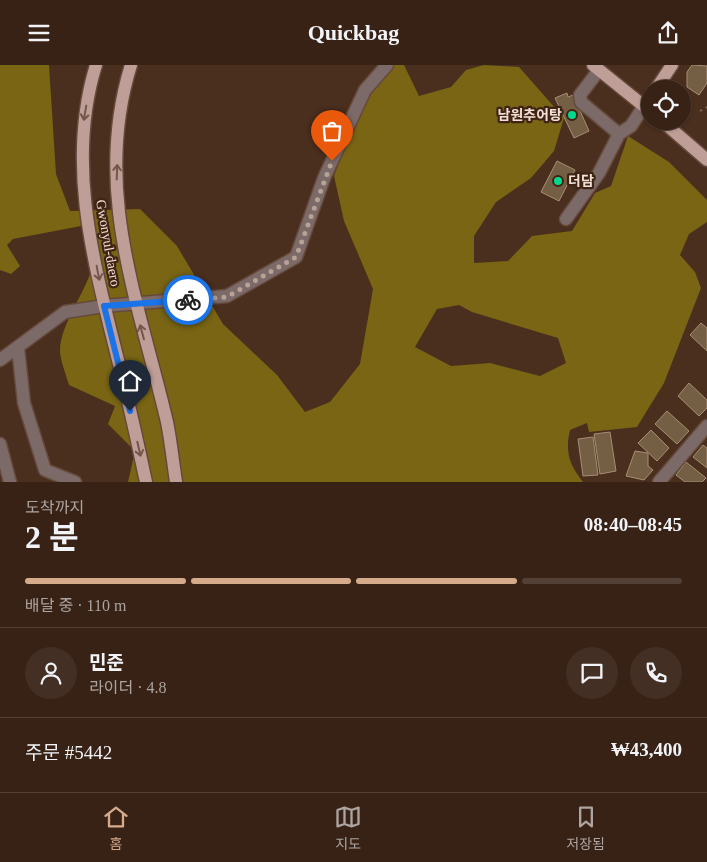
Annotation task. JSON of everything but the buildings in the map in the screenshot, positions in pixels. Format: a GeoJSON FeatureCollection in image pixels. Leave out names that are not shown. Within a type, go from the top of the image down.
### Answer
{"type":"FeatureCollection","features":[{"type":"Feature","properties":{"kind":"main road","name":"Gwonyul-daero"},"geometry":{"type":"LineString","coordinates":[[96,65],[81,137],[84,200],[104,306],[146,482]]}},
{"type":"Feature","properties":{"kind":"main road","name":"Gwonyul-daero"},"geometry":{"type":"LineString","coordinates":[[131,65],[119,125],[116,179],[122,244],[135,304],[167,423],[176,482]]}},
{"type":"Feature","properties":{"kind":"main road"},"geometry":{"type":"LineString","coordinates":[[662,80],[672,65]]}},
{"type":"Feature","properties":{"kind":"main road"},"geometry":{"type":"LineString","coordinates":[[596,67],[641,100]]}},
{"type":"Feature","properties":{"kind":"main road"},"geometry":{"type":"LineString","coordinates":[[672,130],[707,160]]}},
{"type":"Feature","properties":{"kind":"street"},"geometry":{"type":"LineString","coordinates":[[0,360],[65,313],[104,306],[227,297],[296,257],[324,178],[365,91],[387,65]]}},
{"type":"Feature","properties":{"kind":"street"},"geometry":{"type":"LineString","coordinates":[[596,67],[580,95],[581,102],[619,134]]}},
{"type":"Feature","properties":{"kind":"street"},"geometry":{"type":"LineString","coordinates":[[566,219],[599,173],[619,134],[631,126],[641,114]]}},
{"type":"Feature","properties":{"kind":"street"},"geometry":{"type":"LineString","coordinates":[[18,348],[24,403],[45,470],[75,482]]}},
{"type":"Feature","properties":{"kind":"street"},"geometry":{"type":"LineString","coordinates":[[659,482],[707,426]]}},
{"type":"Feature","properties":{"kind":"street"},"geometry":{"type":"LineString","coordinates":[[0,444],[10,482]]}},
{"type":"Feature","properties":{"kind":"path"},"geometry":{"type":"LineString","coordinates":[[700,111],[707,107]]}},
{"type":"Feature","properties":{"kind":"shaded area"},"geometry":{"type":"Polygon","coordinates":[[[0,65],[49,65],[56,174],[70,211],[140,209],[177,246],[223,324],[277,375],[305,412],[330,402],[360,364],[373,289],[344,221],[334,176],[365,90],[387,65],[404,65],[419,96],[451,87],[466,70],[484,65],[519,67],[564,118],[554,151],[531,178],[496,202],[474,236],[474,263],[508,261],[532,236],[572,231],[595,193],[611,186],[628,136],[669,162],[707,200],[707,222],[689,234],[680,255],[695,272],[701,288],[664,383],[637,427],[589,432],[587,423],[570,430],[569,457],[574,470],[583,482],[128,482],[135,451],[108,424],[115,406],[69,385],[60,352],[67,323],[89,278],[94,263],[95,249],[92,236],[81,226],[13,239],[7,245],[20,266],[11,274],[0,270],[0,65]],[[459,305],[437,309],[415,347],[451,366],[490,363],[540,376],[566,363],[558,338],[472,312],[459,305]]]}},
{"type":"Feature","properties":{"kind":"way so far"},"geometry":{"type":"LineString","coordinates":[[188,300],[227,297],[296,257],[324,178],[332,161]]}},
{"type":"Feature","properties":{"kind":"place","name":"남원추어탕"},"geometry":{"type":"Point","coordinates":[572,115]}},
{"type":"Feature","properties":{"kind":"place","name":"더담"},"geometry":{"type":"Point","coordinates":[558,181]}},
{"type":"Feature","properties":{"kind":"route"},"geometry":{"type":"LineString","coordinates":[[130,411],[104,306],[188,300]]}}]}
